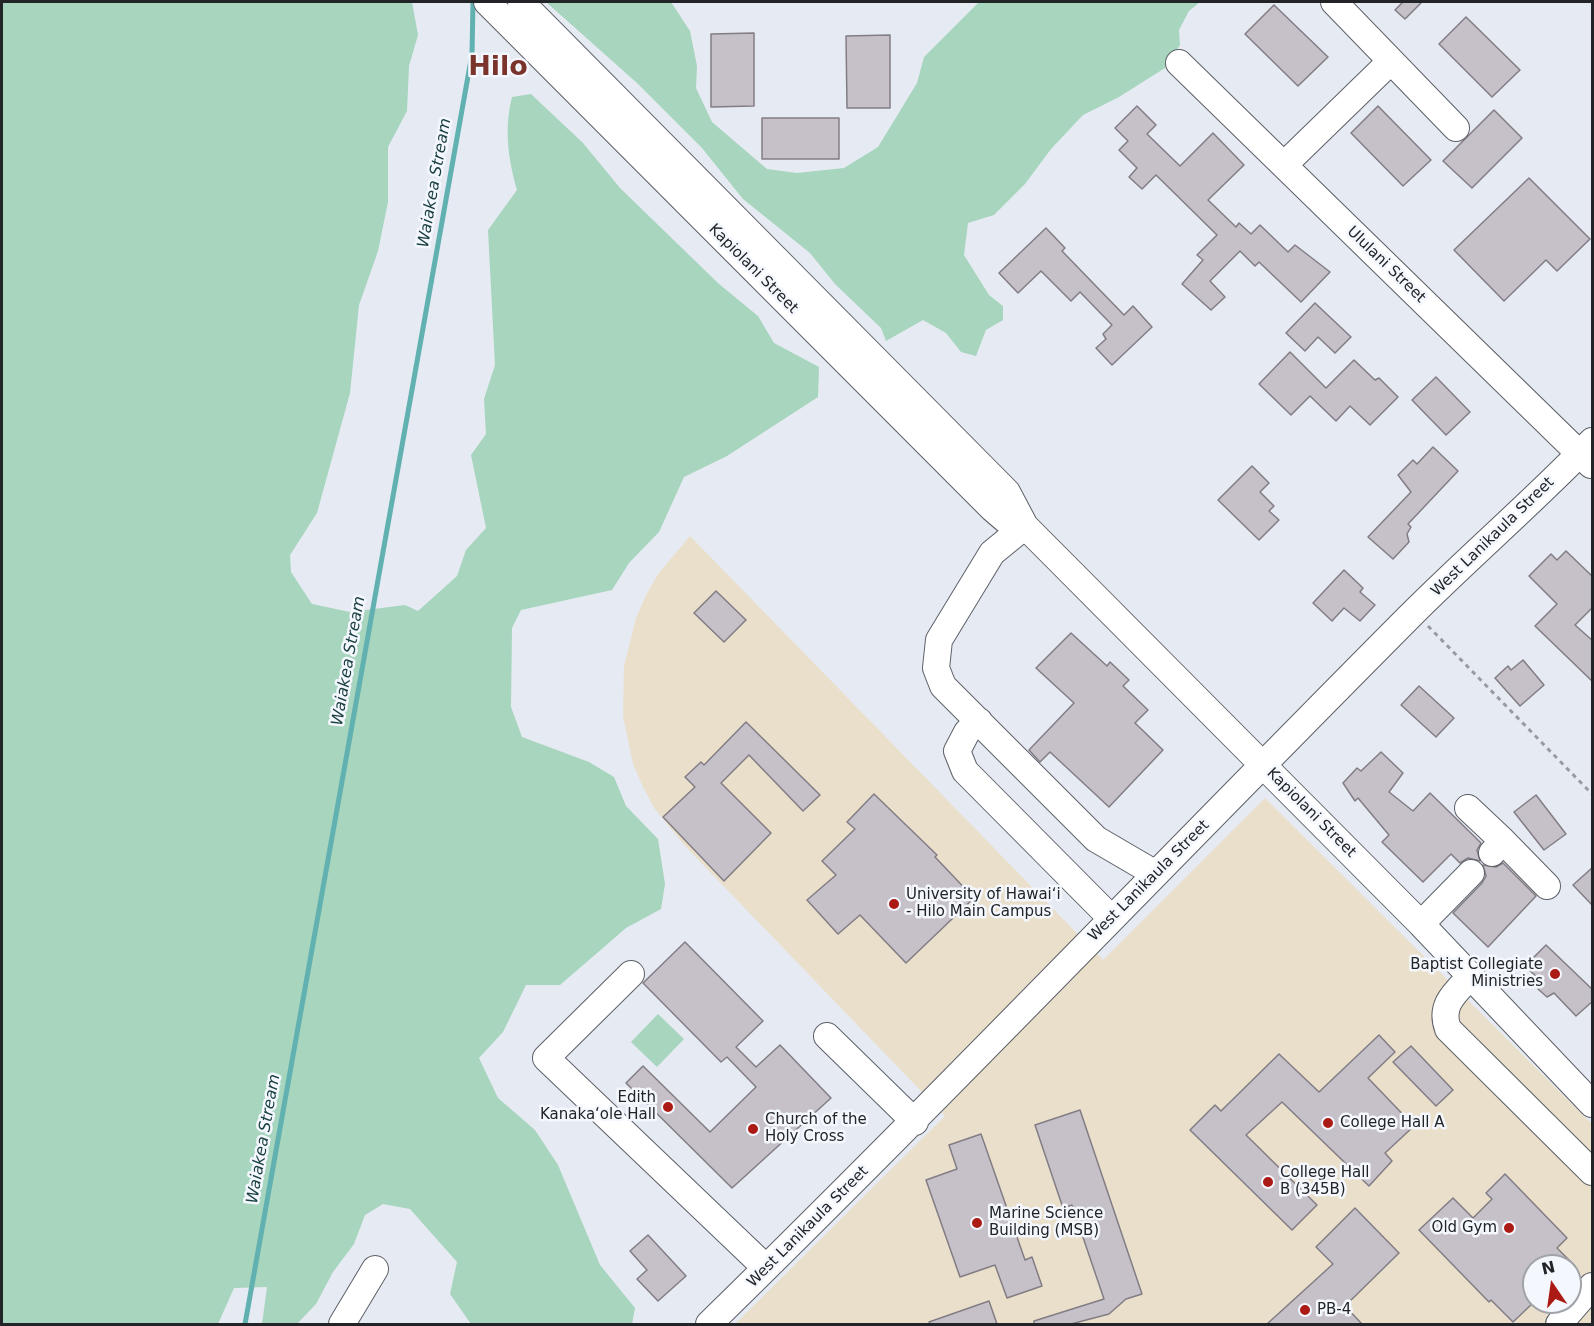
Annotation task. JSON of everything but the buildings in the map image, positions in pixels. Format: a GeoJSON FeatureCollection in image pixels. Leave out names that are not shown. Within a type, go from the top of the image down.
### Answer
{"type":"FeatureCollection","features":[{"type":"Feature","properties":{"kind":"street","name":"Kapiolani Street"},"geometry":{"type":"LineString","coordinates":[[487,2],[993,509],[1007,520],[1025,526]]}},
{"type":"Feature","properties":{"kind":"street"},"geometry":{"type":"LineString","coordinates":[[1334,2],[1456,128]]}},
{"type":"Feature","properties":{"kind":"street","name":"Kapiolani Street"},"geometry":{"type":"LineString","coordinates":[[523,3],[1007,492],[1025,526],[1421,924],[1593,1104]]}},
{"type":"Feature","properties":{"kind":"street"},"geometry":{"type":"LineString","coordinates":[[1284,165],[1391,61]]}},
{"type":"Feature","properties":{"kind":"street","name":"Ululani Street"},"geometry":{"type":"LineString","coordinates":[[1179,63],[1588,454]]}},
{"type":"Feature","properties":{"kind":"street","name":"West Lanikaula Street"},"geometry":{"type":"LineString","coordinates":[[709,1324],[915,1122],[1028,1002],[1414,612],[1588,454]]}},
{"type":"Feature","properties":{"kind":"street"},"geometry":{"type":"LineString","coordinates":[[1025,526],[992,553],[939,640],[936,668],[943,686],[1096,839],[1156,874]]}},
{"type":"Feature","properties":{"kind":"street"},"geometry":{"type":"LineString","coordinates":[[979,721],[968,732],[957,751],[965,771],[1112,918]]}},
{"type":"Feature","properties":{"kind":"street"},"geometry":{"type":"LineString","coordinates":[[1468,808],[1497,847],[1547,886]]}},
{"type":"Feature","properties":{"kind":"street"},"geometry":{"type":"LineString","coordinates":[[1421,924],[1471,873]]}},
{"type":"Feature","properties":{"kind":"street"},"geometry":{"type":"LineString","coordinates":[[631,974],[546,1058],[766,1268]]}},
{"type":"Feature","properties":{"kind":"street"},"geometry":{"type":"LineString","coordinates":[[1470,977],[1447,1004],[1445,1016],[1448,1029],[1593,1172]]}},
{"type":"Feature","properties":{"kind":"street"},"geometry":{"type":"LineString","coordinates":[[827,1036],[915,1122]]}},
{"type":"Feature","properties":{"kind":"street"},"geometry":{"type":"LineString","coordinates":[[342,1324],[375,1269]]}},
{"type":"Feature","properties":{"kind":"street"},"geometry":{"type":"LineString","coordinates":[[1559,1324],[1593,1286]]}},
{"type":"Feature","properties":{"kind":"path"},"geometry":{"type":"LineString","coordinates":[[1414,612],[1593,794]]}},
{"type":"Feature","properties":{"kind":"shaded area","name":"University of Hawaiʻi - Hilo Main Campus"},"geometry":{"type":"Polygon","coordinates":[[[690,536],[1103,960],[1265,798],[1592,1124],[1592,1324],[735,1324],[945,1116],[686,847],[655,809],[633,764],[623,716],[624,666],[636,618],[658,574],[690,536]]]}},
{"type":"Feature","properties":{"kind":"green space"},"geometry":{"type":"Polygon","coordinates":[[[2,2],[412,2],[418,35],[409,66],[407,111],[388,147],[388,202],[378,251],[359,305],[350,393],[317,513],[290,555],[291,572],[312,604],[350,612],[405,605],[418,611],[457,576],[466,550],[486,528],[471,455],[486,434],[484,399],[495,365],[488,230],[517,190],[508,144],[508,121],[512,97],[531,94],[583,143],[620,188],[719,284],[758,316],[774,343],[819,367],[818,397],[727,456],[684,477],[659,532],[629,563],[612,590],[521,610],[512,628],[511,707],[522,737],[589,762],[614,777],[626,806],[658,839],[665,884],[661,909],[626,928],[560,985],[526,985],[503,1032],[479,1058],[498,1098],[535,1130],[558,1165],[600,1265],[635,1308],[632,1324],[471,1324],[450,1294],[457,1262],[410,1209],[383,1204],[365,1215],[354,1244],[333,1272],[316,1304],[297,1324],[262,1324],[267,1287],[234,1288],[218,1324],[2,1324],[2,2]]]}},
{"type":"Feature","properties":{"kind":"green space"},"geometry":{"type":"Polygon","coordinates":[[[546,2],[671,2],[690,31],[697,66],[696,88],[712,122],[767,169],[797,173],[844,168],[878,147],[917,83],[924,57],[979,2],[1200,2],[1189,11],[1179,30],[1180,45],[1165,68],[1119,97],[1083,115],[1051,149],[1025,184],[994,215],[968,223],[964,255],[989,295],[1003,306],[1003,320],[986,330],[976,356],[961,352],[946,333],[923,320],[886,341],[881,328],[835,284],[810,253],[743,199],[702,148],[637,83],[546,2]]]}},
{"type":"Feature","properties":{"kind":"green space"},"geometry":{"type":"Polygon","coordinates":[[[658,1014],[684,1039],[657,1067],[631,1042],[658,1014]]]}},
{"type":"Feature","properties":{"kind":"waterway","name":"Waiakea Stream"},"geometry":{"type":"LineString","coordinates":[[245,1324],[472,54],[473,2]]}},
{"type":"Feature","properties":{"kind":"place","name":"University of Hawaiʻi - Hilo Main Campus"},"geometry":{"type":"Point","coordinates":[894,904]}},
{"type":"Feature","properties":{"kind":"place","name":"Baptist Collegiate Ministries"},"geometry":{"type":"Point","coordinates":[1555,974]}},
{"type":"Feature","properties":{"kind":"place","name":"Edith Kanaka‘ole Hall"},"geometry":{"type":"Point","coordinates":[668,1107]}},
{"type":"Feature","properties":{"kind":"place","name":"College Hall A"},"geometry":{"type":"Point","coordinates":[1328,1123]}},
{"type":"Feature","properties":{"kind":"place","name":"Church of the Holy Cross"},"geometry":{"type":"Point","coordinates":[753,1129]}},
{"type":"Feature","properties":{"kind":"place","name":"College Hall B (345B)"},"geometry":{"type":"Point","coordinates":[1268,1182]}},
{"type":"Feature","properties":{"kind":"place","name":"Marine Science Building (MSB)"},"geometry":{"type":"Point","coordinates":[977,1223]}},
{"type":"Feature","properties":{"kind":"place","name":"Old Gym"},"geometry":{"type":"Point","coordinates":[1509,1228]}},
{"type":"Feature","properties":{"kind":"place","name":"PB-4"},"geometry":{"type":"Point","coordinates":[1305,1310]}},
{"type":"Feature","properties":{"kind":"district","name":"Hilo"},"geometry":{"type":"Point","coordinates":[498,68]}}]}
